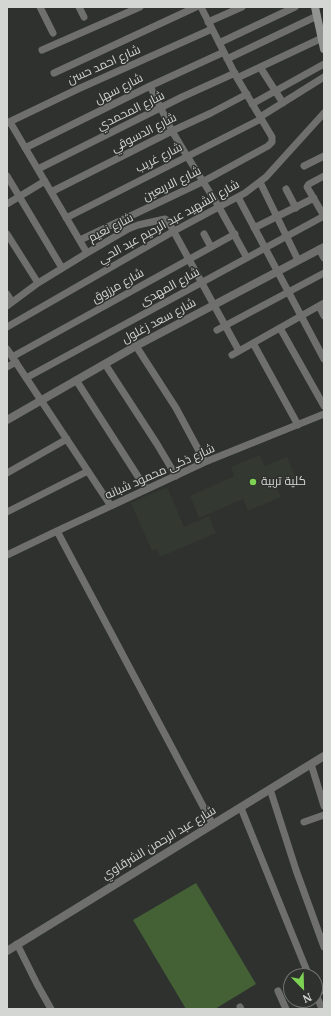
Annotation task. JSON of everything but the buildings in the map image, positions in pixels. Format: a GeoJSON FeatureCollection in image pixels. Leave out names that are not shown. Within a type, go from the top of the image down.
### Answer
{"type":"FeatureCollection","features":[{"type":"Feature","properties":{"kind":"main road"},"geometry":{"type":"LineString","coordinates":[[315,7],[324,50]]}},
{"type":"Feature","properties":{"kind":"street"},"geometry":{"type":"LineString","coordinates":[[40,7],[53,32]]}},
{"type":"Feature","properties":{"kind":"street"},"geometry":{"type":"LineString","coordinates":[[79,7],[84,17]]}},
{"type":"Feature","properties":{"kind":"street"},"geometry":{"type":"LineString","coordinates":[[42,50],[140,7]]}},
{"type":"Feature","properties":{"kind":"street"},"geometry":{"type":"LineString","coordinates":[[54,73],[196,7]]}},
{"type":"Feature","properties":{"kind":"street"},"geometry":{"type":"LineString","coordinates":[[201,7],[236,76],[261,118]]}},
{"type":"Feature","properties":{"kind":"street","name":"شارع احمد حسن"},"geometry":{"type":"LineString","coordinates":[[8,123],[210,25],[242,7]]}},
{"type":"Feature","properties":{"kind":"street"},"geometry":{"type":"LineString","coordinates":[[219,43],[295,7]]}},
{"type":"Feature","properties":{"kind":"street","name":"شارع سهل"},"geometry":{"type":"LineString","coordinates":[[25,148],[150,86],[226,56],[317,16]]}},
{"type":"Feature","properties":{"kind":"street","name":"شارع المحمدي"},"geometry":{"type":"LineString","coordinates":[[38,169],[160,108],[260,67],[322,38]]}},
{"type":"Feature","properties":{"kind":"street"},"geometry":{"type":"LineString","coordinates":[[252,104],[324,64]]}},
{"type":"Feature","properties":{"kind":"street"},"geometry":{"type":"LineString","coordinates":[[260,67],[283,103]]}},
{"type":"Feature","properties":{"kind":"street","name":"شارع غريب"},"geometry":{"type":"LineString","coordinates":[[66,218],[261,118],[324,77]]}},
{"type":"Feature","properties":{"kind":"street"},"geometry":{"type":"LineString","coordinates":[[150,86],[172,131],[204,181],[235,234],[247,258]]}},
{"type":"Feature","properties":{"kind":"street","name":"شارع الدسوقي"},"geometry":{"type":"LineString","coordinates":[[51,192],[246,94]]}},
{"type":"Feature","properties":{"kind":"street","name":"شارع الشهيد عبد الرحيم عبد الحي"},"geometry":{"type":"LineString","coordinates":[[7,326],[174,231],[246,193],[260,182],[324,114]]}},
{"type":"Feature","properties":{"kind":"street","name":"شارع الاربعين"},"geometry":{"type":"LineString","coordinates":[[80,240],[204,181],[268,146],[272,142],[272,137],[261,118]]}},
{"type":"Feature","properties":{"kind":"street"},"geometry":{"type":"LineString","coordinates":[[8,123],[38,169],[87,253]]}},
{"type":"Feature","properties":{"kind":"street"},"geometry":{"type":"LineString","coordinates":[[304,166],[324,156]]}},
{"type":"Feature","properties":{"kind":"street"},"geometry":{"type":"LineString","coordinates":[[7,176],[62,268]]}},
{"type":"Feature","properties":{"kind":"street"},"geometry":{"type":"LineString","coordinates":[[324,176],[307,185],[324,216]]}},
{"type":"Feature","properties":{"kind":"street"},"geometry":{"type":"LineString","coordinates":[[7,204],[45,181]]}},
{"type":"Feature","properties":{"kind":"street"},"geometry":{"type":"LineString","coordinates":[[260,182],[298,260]]}},
{"type":"Feature","properties":{"kind":"street"},"geometry":{"type":"LineString","coordinates":[[286,189],[296,208]]}},
{"type":"Feature","properties":{"kind":"street"},"geometry":{"type":"LineString","coordinates":[[238,197],[324,358]]}},
{"type":"Feature","properties":{"kind":"street"},"geometry":{"type":"LineString","coordinates":[[254,228],[314,198]]}},
{"type":"Feature","properties":{"kind":"street","name":"شارع المهدى"},"geometry":{"type":"LineString","coordinates":[[26,378],[324,216]]}},
{"type":"Feature","properties":{"kind":"street","name":"شارع نعيم"},"geometry":{"type":"LineString","coordinates":[[10,304],[38,283],[128,229],[138,225],[165,219],[174,231],[202,282],[225,326],[236,353],[253,343]]}},
{"type":"Feature","properties":{"kind":"street"},"geometry":{"type":"LineString","coordinates":[[7,234],[38,283]]}},
{"type":"Feature","properties":{"kind":"street"},"geometry":{"type":"LineString","coordinates":[[204,234],[211,247]]}},
{"type":"Feature","properties":{"kind":"street","name":"شارع مرزوق"},"geometry":{"type":"LineString","coordinates":[[7,367],[14,360],[235,234]]}},
{"type":"Feature","properties":{"kind":"street"},"geometry":{"type":"LineString","coordinates":[[322,248],[324,258]]}},
{"type":"Feature","properties":{"kind":"street","name":"شارع سعد زغلول"},"geometry":{"type":"LineString","coordinates":[[7,420],[136,346],[322,248]]}},
{"type":"Feature","properties":{"kind":"street"},"geometry":{"type":"LineString","coordinates":[[217,330],[324,273]]}},
{"type":"Feature","properties":{"kind":"street"},"geometry":{"type":"LineString","coordinates":[[7,294],[10,304]]}},
{"type":"Feature","properties":{"kind":"street"},"geometry":{"type":"LineString","coordinates":[[298,425],[253,343],[321,304],[324,316]]}},
{"type":"Feature","properties":{"kind":"street"},"geometry":{"type":"LineString","coordinates":[[280,328],[324,406]]}},
{"type":"Feature","properties":{"kind":"street"},"geometry":{"type":"LineString","coordinates":[[136,346],[176,408],[205,462]]}},
{"type":"Feature","properties":{"kind":"street"},"geometry":{"type":"LineString","coordinates":[[7,349],[111,506]]}},
{"type":"Feature","properties":{"kind":"street"},"geometry":{"type":"LineString","coordinates":[[105,364],[176,476]]}},
{"type":"Feature","properties":{"kind":"street"},"geometry":{"type":"LineString","coordinates":[[76,380],[146,489]]}},
{"type":"Feature","properties":{"kind":"street","name":"شارع ذكى محمود شبانه"},"geometry":{"type":"LineString","coordinates":[[7,555],[57,530],[205,462],[324,414]]}},
{"type":"Feature","properties":{"kind":"street"},"geometry":{"type":"LineString","coordinates":[[7,473],[67,439]]}},
{"type":"Feature","properties":{"kind":"street"},"geometry":{"type":"LineString","coordinates":[[7,512],[88,471]]}},
{"type":"Feature","properties":{"kind":"street"},"geometry":{"type":"LineString","coordinates":[[57,530],[213,825]]}},
{"type":"Feature","properties":{"kind":"street","name":"شارع عبد الرحمن الشرقاوي"},"geometry":{"type":"LineString","coordinates":[[7,951],[324,756]]}},
{"type":"Feature","properties":{"kind":"street"},"geometry":{"type":"LineString","coordinates":[[311,764],[324,806]]}},
{"type":"Feature","properties":{"kind":"street"},"geometry":{"type":"LineString","coordinates":[[270,789],[296,870],[324,947]]}},
{"type":"Feature","properties":{"kind":"street"},"geometry":{"type":"LineString","coordinates":[[241,808],[306,968]]}},
{"type":"Feature","properties":{"kind":"street"},"geometry":{"type":"LineString","coordinates":[[304,822],[324,815]]}},
{"type":"Feature","properties":{"kind":"street"},"geometry":{"type":"LineString","coordinates":[[17,944],[37,984],[52,1009]]}},
{"type":"Feature","properties":{"kind":"street"},"geometry":{"type":"LineString","coordinates":[[278,991],[286,1009]]}},
{"type":"Feature","properties":{"kind":"shaded area","name":"كلية تربية"},"geometry":{"type":"Polygon","coordinates":[[[260,455],[265,466],[287,457],[296,478],[276,486],[281,497],[248,511],[243,499],[199,518],[190,496],[234,476],[231,467],[260,455]]]}},
{"type":"Feature","properties":{"kind":"shaded area"},"geometry":{"type":"Polygon","coordinates":[[[167,487],[184,527],[209,516],[216,533],[160,557],[157,549],[152,551],[131,503],[167,487]]]}},
{"type":"Feature","properties":{"kind":"green space"},"geometry":{"type":"Polygon","coordinates":[[[196,883],[256,984],[215,1009],[186,1009],[133,920],[196,883]]]}},
{"type":"Feature","properties":{"kind":"place","name":"كلية تربية"},"geometry":{"type":"Point","coordinates":[253,482]}}]}
